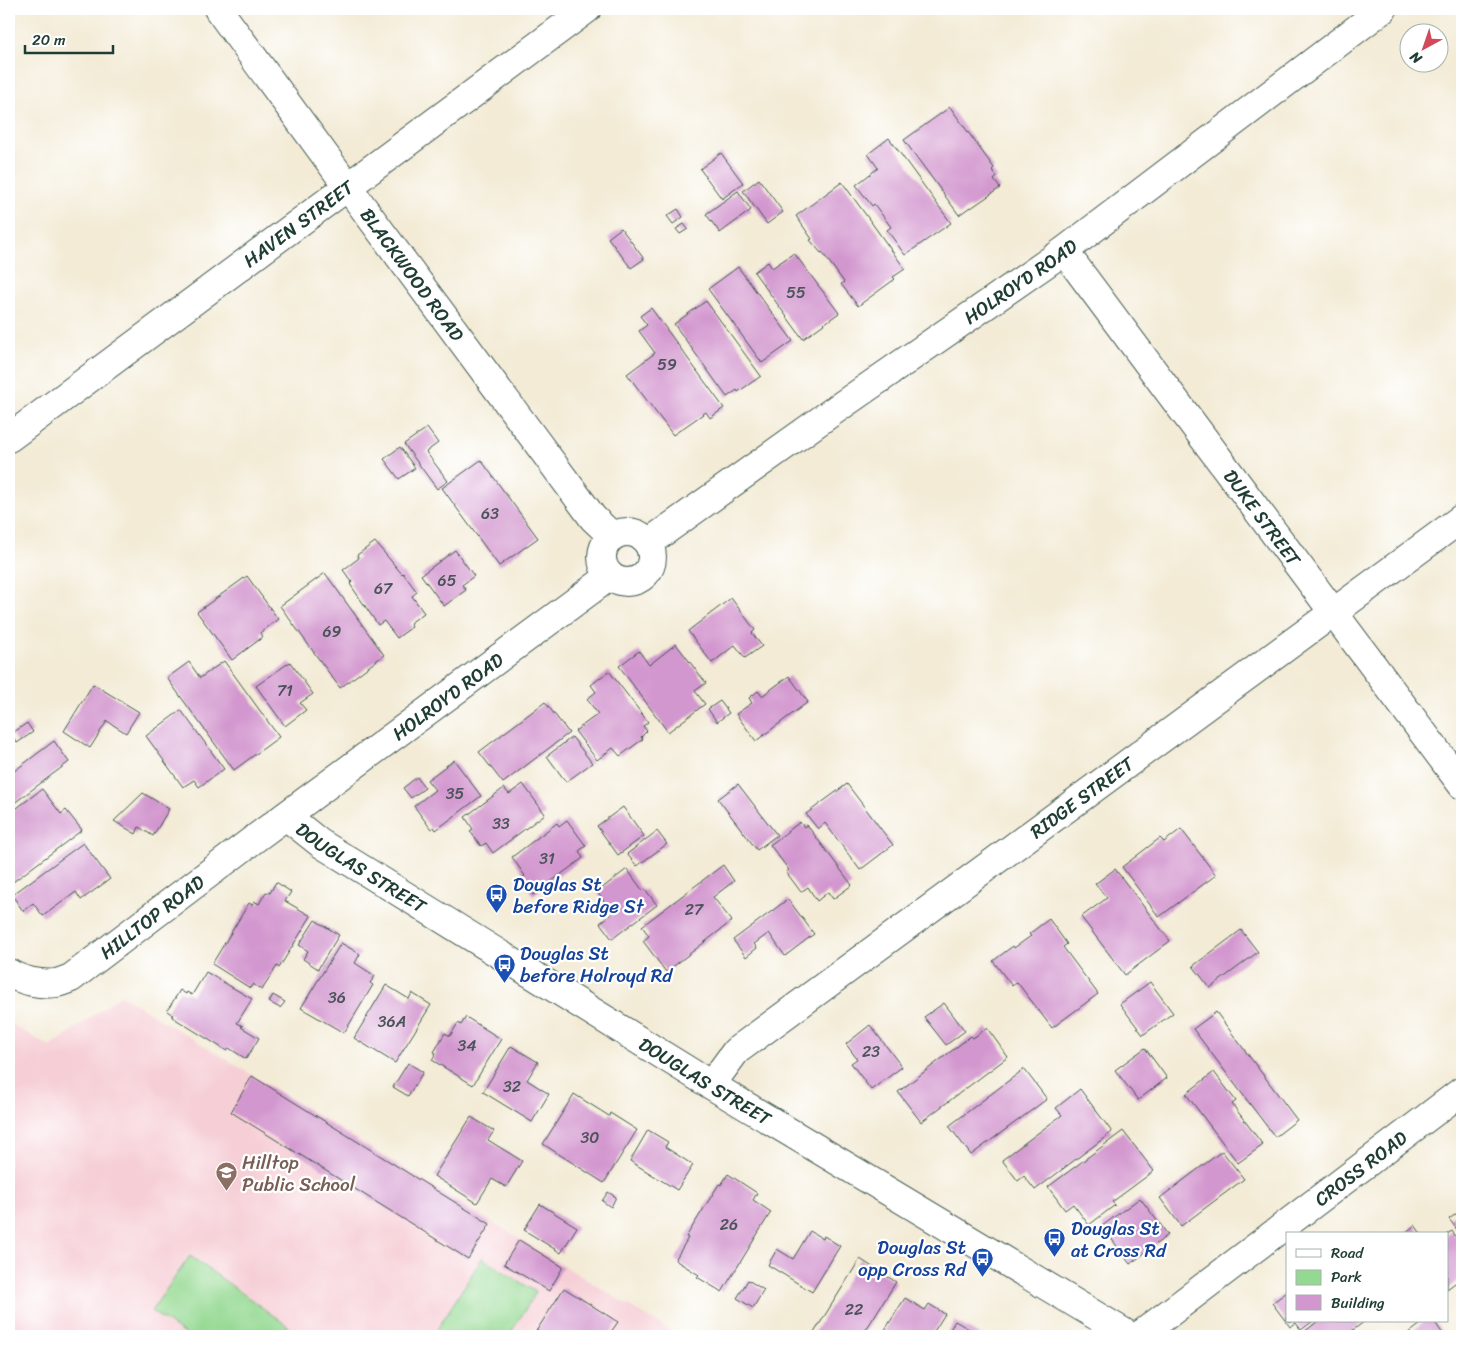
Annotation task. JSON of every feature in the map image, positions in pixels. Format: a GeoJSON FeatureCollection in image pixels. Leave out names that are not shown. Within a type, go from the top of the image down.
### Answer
{"type":"FeatureCollection","features":[{"type":"Feature","properties":{"kind":"street","name":"BLACKWOOD ROAD"},"geometry":{"type":"LineString","coordinates":[[218,9],[593,518],[612,536]]}},
{"type":"Feature","properties":{"kind":"street","name":"HAVEN STREET"},"geometry":{"type":"LineString","coordinates":[[9,438],[587,9]]}},
{"type":"Feature","properties":{"kind":"street","name":"HOLROYD ROAD"},"geometry":{"type":"LineString","coordinates":[[648,543],[1064,251],[1383,9]]}},
{"type":"Feature","properties":{"kind":"street","name":"DUKE STREET"},"geometry":{"type":"LineString","coordinates":[[1064,251],[1462,785]]}},
{"type":"Feature","properties":{"kind":"street","name":"RIDGE STREET"},"geometry":{"type":"LineString","coordinates":[[711,1085],[736,1051],[1462,518]]}},
{"type":"Feature","properties":{"kind":"street"},"geometry":{"type":"LineString","coordinates":[[622,532],[632,532],[641,536],[648,543],[652,553],[652,562],[645,575],[637,580],[628,582],[618,581],[604,569],[601,556],[606,543],[612,536],[622,532]]}},
{"type":"Feature","properties":{"kind":"street","name":"HOLROYD ROAD"},"geometry":{"type":"LineString","coordinates":[[286,816],[610,576]]}},
{"type":"Feature","properties":{"kind":"street","name":"HILLTOP ROAD"},"geometry":{"type":"LineString","coordinates":[[9,973],[36,983],[56,983],[71,978],[286,816]]}},
{"type":"Feature","properties":{"kind":"street","name":"DOUGLAS STREET"},"geometry":{"type":"LineString","coordinates":[[286,816],[320,843],[711,1085],[1130,1336]]}},
{"type":"Feature","properties":{"kind":"street","name":"CROSS ROAD"},"geometry":{"type":"LineString","coordinates":[[1139,1336],[1462,1091]]}},
{"type":"Feature","properties":{"kind":"shaded area","name":"Hilltop Public School"},"geometry":{"type":"Polygon","coordinates":[[[121,995],[679,1336],[9,1336],[9,1022],[50,1047],[121,995]]]}},
{"type":"Feature","properties":{"kind":"green space"},"geometry":{"type":"Polygon","coordinates":[[[190,1256],[288,1326],[281,1336],[187,1336],[151,1311],[190,1256]]]}},
{"type":"Feature","properties":{"kind":"green space"},"geometry":{"type":"Polygon","coordinates":[[[482,1258],[536,1292],[509,1336],[433,1336],[482,1258]]]}},
{"type":"Feature","properties":{"kind":"building"},"geometry":{"type":"Polygon","coordinates":[[[950,107],[994,168],[992,170],[997,177],[994,180],[1000,188],[959,215],[904,140],[950,107]]]}},
{"type":"Feature","properties":{"kind":"building"},"geometry":{"type":"Polygon","coordinates":[[[889,138],[951,223],[905,255],[887,230],[891,227],[874,204],[872,206],[856,185],[878,168],[868,154],[889,138]]]}},
{"type":"Feature","properties":{"kind":"building"},"geometry":{"type":"Polygon","coordinates":[[[721,153],[743,183],[722,199],[700,169],[721,153]]]}},
{"type":"Feature","properties":{"kind":"building"},"geometry":{"type":"Polygon","coordinates":[[[759,179],[783,212],[767,224],[743,191],[759,179]]]}},
{"type":"Feature","properties":{"kind":"building"},"geometry":{"type":"Polygon","coordinates":[[[842,182],[905,269],[893,277],[895,279],[858,306],[841,284],[844,282],[822,252],[810,240],[812,239],[796,216],[842,182]]]}},
{"type":"Feature","properties":{"kind":"building"},"geometry":{"type":"Polygon","coordinates":[[[738,191],[751,210],[720,233],[706,214],[738,191]]]}},
{"type":"Feature","properties":{"kind":"building"},"geometry":{"type":"Polygon","coordinates":[[[678,209],[683,217],[673,224],[667,216],[678,209]]]}},
{"type":"Feature","properties":{"kind":"building"},"geometry":{"type":"Polygon","coordinates":[[[684,224],[688,229],[680,234],[676,229],[684,224]]]}},
{"type":"Feature","properties":{"kind":"building"},"geometry":{"type":"Polygon","coordinates":[[[621,228],[644,259],[631,268],[608,238],[621,228]]]}},
{"type":"Feature","properties":{"kind":"building"},"geometry":{"type":"Polygon","coordinates":[[[794,253],[839,313],[803,339],[754,272],[768,262],[772,268],[794,253]]]}},
{"type":"Feature","properties":{"kind":"building"},"geometry":{"type":"Polygon","coordinates":[[[738,267],[793,341],[762,363],[708,289],[738,267]]]}},
{"type":"Feature","properties":{"kind":"building"},"geometry":{"type":"Polygon","coordinates":[[[706,301],[761,376],[738,392],[737,390],[727,397],[674,324],[706,301]]]}},
{"type":"Feature","properties":{"kind":"building"},"geometry":{"type":"Polygon","coordinates":[[[651,308],[724,408],[710,418],[706,412],[673,435],[627,374],[655,353],[639,331],[647,325],[640,316],[651,308]]]}},
{"type":"Feature","properties":{"kind":"building"},"geometry":{"type":"Polygon","coordinates":[[[427,428],[438,443],[426,452],[448,481],[437,489],[404,444],[427,428]]]}},
{"type":"Feature","properties":{"kind":"building"},"geometry":{"type":"Polygon","coordinates":[[[400,447],[415,468],[399,479],[384,459],[400,447]]]}},
{"type":"Feature","properties":{"kind":"building"},"geometry":{"type":"Polygon","coordinates":[[[481,460],[538,538],[499,566],[442,488],[481,460]]]}},
{"type":"Feature","properties":{"kind":"building"},"geometry":{"type":"Polygon","coordinates":[[[375,542],[403,573],[417,592],[412,596],[424,613],[410,623],[412,627],[397,638],[384,621],[378,625],[350,584],[352,582],[343,570],[359,558],[357,555],[375,542]]]}},
{"type":"Feature","properties":{"kind":"building"},"geometry":{"type":"Polygon","coordinates":[[[455,550],[474,576],[462,585],[466,590],[444,606],[421,575],[455,550]]]}},
{"type":"Feature","properties":{"kind":"building"},"geometry":{"type":"Polygon","coordinates":[[[325,573],[384,655],[340,688],[280,606],[325,573]]]}},
{"type":"Feature","properties":{"kind":"building"},"geometry":{"type":"Polygon","coordinates":[[[247,576],[278,619],[260,633],[263,637],[232,660],[197,612],[247,576]]]}},
{"type":"Feature","properties":{"kind":"building"},"geometry":{"type":"Polygon","coordinates":[[[731,598],[755,630],[752,633],[762,646],[745,658],[735,645],[712,663],[688,631],[731,598]]]}},
{"type":"Feature","properties":{"kind":"building"},"geometry":{"type":"Polygon","coordinates":[[[676,644],[706,683],[695,691],[705,704],[668,732],[619,666],[639,651],[649,665],[676,644]]]}},
{"type":"Feature","properties":{"kind":"building"},"geometry":{"type":"Polygon","coordinates":[[[224,661],[279,737],[234,770],[167,678],[189,662],[200,678],[224,661]]]}},
{"type":"Feature","properties":{"kind":"building"},"geometry":{"type":"Polygon","coordinates":[[[290,662],[313,694],[300,703],[306,710],[285,726],[256,686],[290,662]]]}},
{"type":"Feature","properties":{"kind":"building"},"geometry":{"type":"Polygon","coordinates":[[[609,671],[648,722],[643,726],[647,731],[641,737],[643,739],[620,756],[613,748],[597,760],[575,731],[598,714],[587,699],[596,692],[591,685],[609,671]]]}},
{"type":"Feature","properties":{"kind":"building"},"geometry":{"type":"Polygon","coordinates":[[[789,676],[808,702],[756,741],[736,714],[752,703],[749,698],[758,691],[762,696],[789,676]]]}},
{"type":"Feature","properties":{"kind":"building"},"geometry":{"type":"Polygon","coordinates":[[[93,684],[139,712],[126,733],[107,721],[90,748],[64,731],[93,684]]]}},
{"type":"Feature","properties":{"kind":"building"},"geometry":{"type":"Polygon","coordinates":[[[720,701],[729,713],[717,722],[708,709],[720,701]]]}},
{"type":"Feature","properties":{"kind":"building"},"geometry":{"type":"Polygon","coordinates":[[[545,702],[569,733],[503,783],[479,752],[545,702]]]}},
{"type":"Feature","properties":{"kind":"building"},"geometry":{"type":"Polygon","coordinates":[[[181,710],[224,769],[199,787],[194,780],[183,787],[146,736],[181,710]]]}},
{"type":"Feature","properties":{"kind":"building"},"geometry":{"type":"Polygon","coordinates":[[[27,723],[33,732],[17,743],[11,734],[27,723]]]}},
{"type":"Feature","properties":{"kind":"building"},"geometry":{"type":"Polygon","coordinates":[[[572,737],[592,763],[566,782],[547,756],[572,737]]]}},
{"type":"Feature","properties":{"kind":"building"},"geometry":{"type":"Polygon","coordinates":[[[54,741],[69,762],[9,807],[9,775],[54,741]]]}},
{"type":"Feature","properties":{"kind":"building"},"geometry":{"type":"Polygon","coordinates":[[[454,760],[481,796],[436,830],[434,827],[431,829],[414,806],[435,790],[427,780],[454,760]]]}},
{"type":"Feature","properties":{"kind":"building"},"geometry":{"type":"Polygon","coordinates":[[[417,777],[425,788],[411,798],[403,788],[417,777]]]}},
{"type":"Feature","properties":{"kind":"building"},"geometry":{"type":"Polygon","coordinates":[[[523,784],[545,814],[493,853],[486,843],[481,846],[470,831],[473,829],[465,817],[504,788],[509,794],[523,784]]]}},
{"type":"Feature","properties":{"kind":"building"},"geometry":{"type":"Polygon","coordinates":[[[738,784],[777,835],[757,850],[718,799],[738,784]]]}},
{"type":"Feature","properties":{"kind":"building"},"geometry":{"type":"Polygon","coordinates":[[[847,784],[893,845],[860,870],[825,823],[818,829],[806,814],[847,784]]]}},
{"type":"Feature","properties":{"kind":"building"},"geometry":{"type":"Polygon","coordinates":[[[42,789],[61,814],[66,810],[82,830],[9,885],[9,814],[42,789]]]}},
{"type":"Feature","properties":{"kind":"building"},"geometry":{"type":"Polygon","coordinates":[[[143,793],[169,809],[153,836],[139,827],[136,834],[114,821],[143,793]]]}},
{"type":"Feature","properties":{"kind":"building"},"geometry":{"type":"Polygon","coordinates":[[[623,807],[644,836],[618,855],[597,826],[623,807]]]}},
{"type":"Feature","properties":{"kind":"building"},"geometry":{"type":"Polygon","coordinates":[[[567,820],[586,846],[579,851],[583,858],[533,895],[521,879],[525,876],[512,857],[557,823],[559,826],[567,820]]]}},
{"type":"Feature","properties":{"kind":"building"},"geometry":{"type":"Polygon","coordinates":[[[800,822],[804,827],[807,825],[852,885],[833,899],[828,892],[817,901],[808,887],[801,892],[786,872],[789,870],[770,845],[800,822]]]}},
{"type":"Feature","properties":{"kind":"building"},"geometry":{"type":"Polygon","coordinates":[[[1181,829],[1216,875],[1159,917],[1122,867],[1160,838],[1164,842],[1181,829]]]}},
{"type":"Feature","properties":{"kind":"building"},"geometry":{"type":"Polygon","coordinates":[[[657,831],[667,844],[637,866],[627,854],[657,831]]]}},
{"type":"Feature","properties":{"kind":"building"},"geometry":{"type":"Polygon","coordinates":[[[83,843],[110,879],[81,900],[76,892],[43,916],[33,903],[23,911],[12,895],[83,843]]]}},
{"type":"Feature","properties":{"kind":"building"},"geometry":{"type":"Polygon","coordinates":[[[723,865],[734,881],[713,897],[732,921],[666,972],[643,941],[649,936],[642,926],[723,865]]]}},
{"type":"Feature","properties":{"kind":"building"},"geometry":{"type":"Polygon","coordinates":[[[627,869],[643,891],[645,889],[657,905],[612,939],[600,923],[613,913],[597,892],[627,869]]]}},
{"type":"Feature","properties":{"kind":"building"},"geometry":{"type":"Polygon","coordinates":[[[1115,869],[1170,941],[1125,975],[1081,917],[1107,898],[1095,884],[1115,869]]]}},
{"type":"Feature","properties":{"kind":"building"},"geometry":{"type":"Polygon","coordinates":[[[276,882],[291,892],[285,901],[311,916],[279,968],[277,966],[262,990],[253,984],[250,988],[212,964],[249,903],[252,905],[254,901],[259,904],[266,892],[270,893],[276,882]]]}},
{"type":"Feature","properties":{"kind":"building"},"geometry":{"type":"Polygon","coordinates":[[[788,899],[814,934],[785,956],[769,933],[754,944],[757,948],[746,957],[733,940],[788,899]]]}},
{"type":"Feature","properties":{"kind":"building"},"geometry":{"type":"Polygon","coordinates":[[[1049,919],[1067,944],[1063,947],[1098,994],[1052,1028],[1017,982],[1012,986],[993,961],[1013,946],[1014,948],[1031,936],[1029,934],[1049,919]]]}},
{"type":"Feature","properties":{"kind":"building"},"geometry":{"type":"Polygon","coordinates":[[[315,920],[339,935],[318,969],[303,959],[308,951],[299,945],[315,920]]]}},
{"type":"Feature","properties":{"kind":"building"},"geometry":{"type":"Polygon","coordinates":[[[1241,930],[1258,952],[1210,988],[1193,966],[1241,930]]]}},
{"type":"Feature","properties":{"kind":"building"},"geometry":{"type":"Polygon","coordinates":[[[341,943],[360,954],[355,963],[375,976],[370,983],[373,985],[344,1033],[301,1008],[341,943]]]}},
{"type":"Feature","properties":{"kind":"building"},"geometry":{"type":"Polygon","coordinates":[[[206,972],[252,999],[237,1023],[259,1038],[246,1059],[229,1048],[227,1051],[172,1017],[173,1015],[167,1011],[180,990],[192,995],[206,972]]]}},
{"type":"Feature","properties":{"kind":"building"},"geometry":{"type":"Polygon","coordinates":[[[1150,982],[1173,1013],[1143,1035],[1120,1004],[1150,982]]]}},
{"type":"Feature","properties":{"kind":"building"},"geometry":{"type":"Polygon","coordinates":[[[386,985],[409,999],[412,993],[431,1005],[395,1063],[354,1038],[386,985]]]}},
{"type":"Feature","properties":{"kind":"building"},"geometry":{"type":"Polygon","coordinates":[[[273,995],[285,1002],[280,1008],[269,1002],[273,995]]]}},
{"type":"Feature","properties":{"kind":"building"},"geometry":{"type":"Polygon","coordinates":[[[944,1003],[965,1031],[946,1045],[924,1017],[944,1003]]]}},
{"type":"Feature","properties":{"kind":"building"},"geometry":{"type":"Polygon","coordinates":[[[1216,1012],[1297,1120],[1275,1137],[1193,1029],[1216,1012]]]}},
{"type":"Feature","properties":{"kind":"building"},"geometry":{"type":"Polygon","coordinates":[[[466,1017],[501,1039],[473,1085],[432,1060],[436,1053],[434,1052],[445,1033],[450,1036],[458,1023],[461,1025],[466,1017]]]}},
{"type":"Feature","properties":{"kind":"building"},"geometry":{"type":"Polygon","coordinates":[[[870,1025],[902,1067],[871,1090],[851,1063],[857,1059],[846,1044],[870,1025]]]}},
{"type":"Feature","properties":{"kind":"building"},"geometry":{"type":"Polygon","coordinates":[[[987,1028],[1008,1057],[921,1122],[898,1092],[971,1036],[973,1038],[987,1028]]]}},
{"type":"Feature","properties":{"kind":"building"},"geometry":{"type":"Polygon","coordinates":[[[511,1046],[538,1062],[527,1080],[549,1094],[532,1122],[483,1092],[511,1046]]]}},
{"type":"Feature","properties":{"kind":"building"},"geometry":{"type":"Polygon","coordinates":[[[1145,1048],[1167,1078],[1138,1100],[1115,1070],[1145,1048]]]}},
{"type":"Feature","properties":{"kind":"building"},"geometry":{"type":"Polygon","coordinates":[[[408,1063],[423,1072],[408,1096],[393,1087],[408,1063]]]}},
{"type":"Feature","properties":{"kind":"building"},"geometry":{"type":"Polygon","coordinates":[[[1024,1069],[1047,1099],[971,1155],[949,1126],[1024,1069]]]}},
{"type":"Feature","properties":{"kind":"building"},"geometry":{"type":"Polygon","coordinates":[[[1214,1072],[1236,1101],[1232,1104],[1263,1145],[1238,1163],[1186,1094],[1214,1072]]]}},
{"type":"Feature","properties":{"kind":"building"},"geometry":{"type":"Polygon","coordinates":[[[252,1076],[490,1224],[468,1259],[231,1112],[252,1076]]]}},
{"type":"Feature","properties":{"kind":"building"},"geometry":{"type":"Polygon","coordinates":[[[1080,1089],[1112,1132],[1035,1190],[1024,1176],[1018,1181],[1002,1160],[1062,1115],[1056,1108],[1080,1089]]]}},
{"type":"Feature","properties":{"kind":"building"},"geometry":{"type":"Polygon","coordinates":[[[574,1094],[609,1116],[610,1113],[637,1130],[604,1183],[543,1144],[574,1094]]]}},
{"type":"Feature","properties":{"kind":"building"},"geometry":{"type":"Polygon","coordinates":[[[471,1117],[494,1131],[488,1140],[522,1161],[506,1187],[492,1179],[477,1203],[434,1176],[471,1117]]]}},
{"type":"Feature","properties":{"kind":"building"},"geometry":{"type":"Polygon","coordinates":[[[648,1130],[668,1142],[665,1147],[693,1165],[677,1190],[630,1161],[648,1130]]]}},
{"type":"Feature","properties":{"kind":"building"},"geometry":{"type":"Polygon","coordinates":[[[1123,1131],[1154,1171],[1112,1202],[1115,1205],[1089,1225],[1073,1204],[1065,1210],[1048,1187],[1123,1131]]]}},
{"type":"Feature","properties":{"kind":"building"},"geometry":{"type":"Polygon","coordinates":[[[1222,1151],[1244,1179],[1181,1226],[1160,1198],[1222,1151]]]}},
{"type":"Feature","properties":{"kind":"building"},"geometry":{"type":"Polygon","coordinates":[[[728,1174],[757,1193],[753,1200],[771,1212],[722,1292],[697,1277],[699,1275],[675,1260],[688,1238],[686,1237],[719,1184],[721,1185],[728,1174]]]}},
{"type":"Feature","properties":{"kind":"building"},"geometry":{"type":"Polygon","coordinates":[[[608,1192],[616,1197],[611,1207],[602,1201],[608,1192]]]}},
{"type":"Feature","properties":{"kind":"building"},"geometry":{"type":"Polygon","coordinates":[[[1140,1198],[1168,1235],[1130,1264],[1102,1226],[1140,1198]]]}},
{"type":"Feature","properties":{"kind":"building"},"geometry":{"type":"Polygon","coordinates":[[[540,1204],[577,1227],[561,1253],[524,1230],[540,1204]]]}},
{"type":"Feature","properties":{"kind":"building"},"geometry":{"type":"Polygon","coordinates":[[[1462,1210],[1462,1236],[1449,1219],[1462,1210]]]}},
{"type":"Feature","properties":{"kind":"building"},"geometry":{"type":"Polygon","coordinates":[[[1415,1225],[1420,1232],[1406,1232],[1415,1225]]]}},
{"type":"Feature","properties":{"kind":"building"},"geometry":{"type":"Polygon","coordinates":[[[810,1231],[823,1239],[824,1236],[840,1246],[812,1292],[768,1265],[777,1249],[793,1259],[810,1231]]]}},
{"type":"Feature","properties":{"kind":"building"},"geometry":{"type":"Polygon","coordinates":[[[1452,1231],[1462,1245],[1462,1278],[1448,1288],[1448,1233],[1452,1231]]]}},
{"type":"Feature","properties":{"kind":"building"},"geometry":{"type":"Polygon","coordinates":[[[519,1240],[563,1267],[549,1291],[504,1264],[519,1240]]]}},
{"type":"Feature","properties":{"kind":"building"},"geometry":{"type":"Polygon","coordinates":[[[860,1259],[896,1282],[862,1336],[812,1336],[860,1259]]]}},
{"type":"Feature","properties":{"kind":"building"},"geometry":{"type":"Polygon","coordinates":[[[748,1280],[764,1290],[753,1308],[737,1298],[748,1280]]]}},
{"type":"Feature","properties":{"kind":"building"},"geometry":{"type":"Polygon","coordinates":[[[564,1288],[618,1322],[608,1336],[533,1336],[564,1288]]]}},
{"type":"Feature","properties":{"kind":"building"},"geometry":{"type":"Polygon","coordinates":[[[1286,1293],[1286,1322],[1272,1303],[1286,1293]]]}},
{"type":"Feature","properties":{"kind":"building"},"geometry":{"type":"Polygon","coordinates":[[[905,1298],[925,1310],[929,1304],[945,1314],[931,1336],[881,1336],[905,1298]]]}},
{"type":"Feature","properties":{"kind":"building"},"geometry":{"type":"Polygon","coordinates":[[[955,1321],[981,1336],[946,1336],[955,1321]]]}},
{"type":"Feature","properties":{"kind":"building"},"geometry":{"type":"Polygon","coordinates":[[[1286,1322],[1312,1322],[1301,1330],[1296,1323],[1290,1327],[1286,1322]]]}},
{"type":"Feature","properties":{"kind":"building"},"geometry":{"type":"Polygon","coordinates":[[[1317,1322],[1364,1322],[1345,1336],[1305,1336],[1303,1333],[1317,1322]]]}},
{"type":"Feature","properties":{"kind":"building"},"geometry":{"type":"Polygon","coordinates":[[[1424,1322],[1435,1322],[1443,1334],[1441,1336],[1405,1336],[1424,1322]]]}},
{"type":"Feature","properties":{"kind":"place","name":"Douglas St before Ridge St"},"geometry":{"type":"Point","coordinates":[497,914]}},
{"type":"Feature","properties":{"kind":"place","name":"Douglas St before Holroyd Rd"},"geometry":{"type":"Point","coordinates":[504,983]}},
{"type":"Feature","properties":{"kind":"place","name":"Hilltop Public School"},"geometry":{"type":"Point","coordinates":[226,1192]}},
{"type":"Feature","properties":{"kind":"place","name":"Douglas St at Cross Rd"},"geometry":{"type":"Point","coordinates":[1055,1258]}},
{"type":"Feature","properties":{"kind":"place","name":"Douglas St opp Cross Rd"},"geometry":{"type":"Point","coordinates":[982,1277]}}]}
